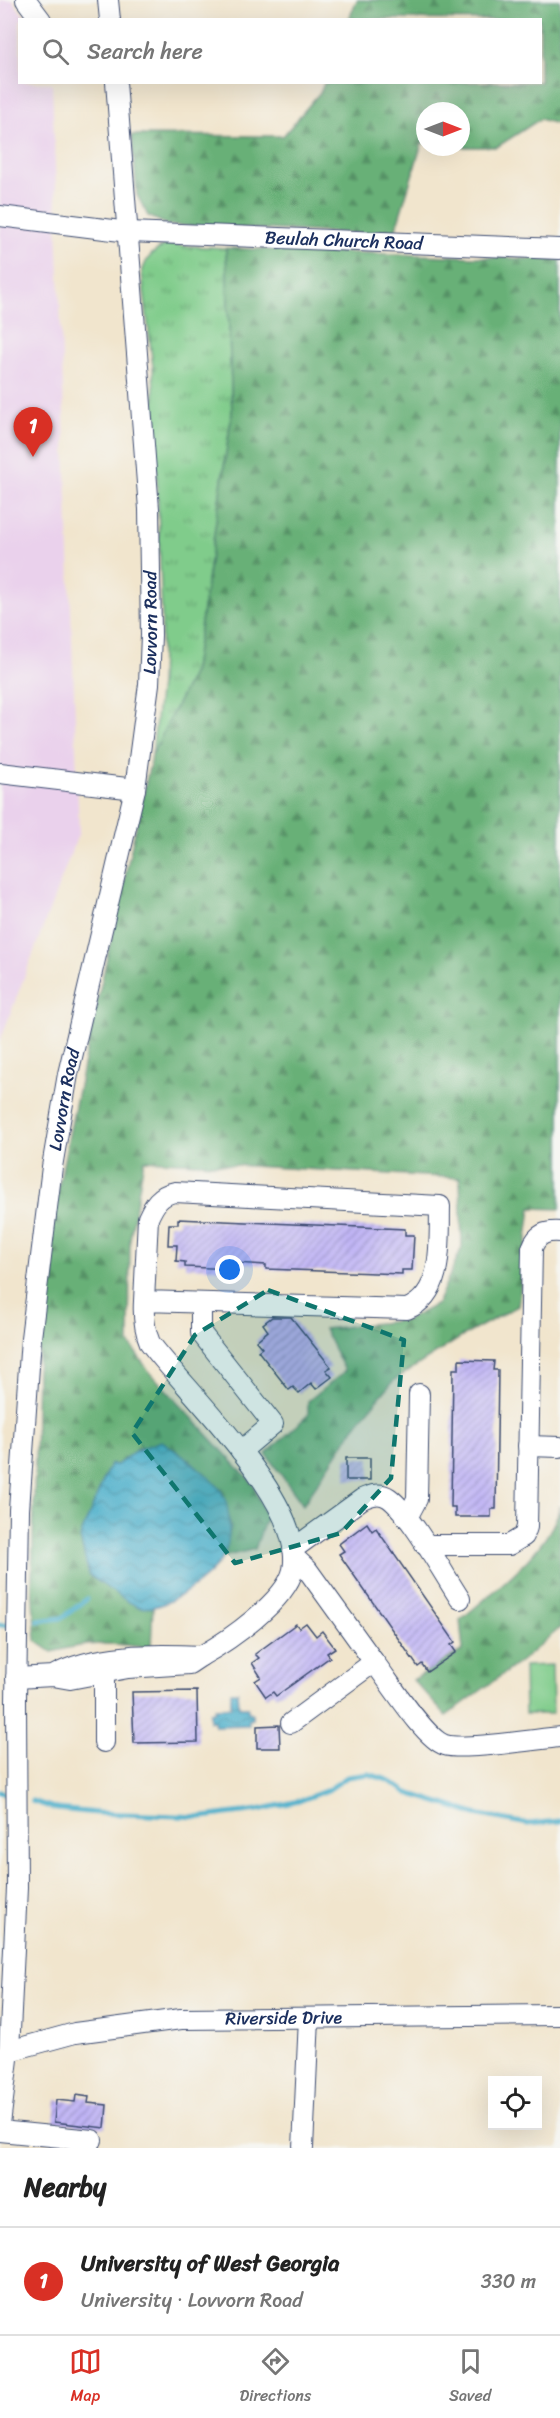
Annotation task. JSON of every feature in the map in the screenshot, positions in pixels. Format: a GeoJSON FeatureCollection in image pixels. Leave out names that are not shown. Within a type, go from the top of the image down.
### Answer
{"type":"FeatureCollection","features":[{"type":"Feature","properties":{"kind":"street"},"geometry":{"type":"LineString","coordinates":[[26,0],[40,18]]}},
{"type":"Feature","properties":{"kind":"street"},"geometry":{"type":"LineString","coordinates":[[108,0],[110,18]]}},
{"type":"Feature","properties":{"kind":"street","name":"Lovvorn Road"},"geometry":{"type":"LineString","coordinates":[[0,2124],[9,2050],[17,1888],[16,1678],[19,1499],[31,1338],[52,1167],[68,1074],[135,789],[149,684],[151,576],[149,508],[129,232],[115,84]]}},
{"type":"Feature","properties":{"kind":"street","name":"Beulah Church Road"},"geometry":{"type":"LineString","coordinates":[[0,216],[129,232],[560,249]]}},
{"type":"Feature","properties":{"kind":"street"},"geometry":{"type":"LineString","coordinates":[[0,773],[135,789]]}},
{"type":"Feature","properties":{"kind":"street"},"geometry":{"type":"LineString","coordinates":[[16,1678],[53,1676],[70,1679],[104,1666],[128,1668],[189,1664],[271,1605],[292,1572],[294,1553],[292,1540],[278,1504],[241,1451],[150,1343],[144,1329],[144,1301],[148,1218],[158,1199],[175,1192],[440,1206],[438,1263],[430,1288],[418,1305],[407,1309],[144,1301]]}},
{"type":"Feature","properties":{"kind":"street"},"geometry":{"type":"LineString","coordinates":[[425,1545],[509,1545],[524,1536],[527,1527],[532,1248],[539,1235],[560,1232]]}},
{"type":"Feature","properties":{"kind":"street"},"geometry":{"type":"LineString","coordinates":[[201,1304],[201,1333],[273,1424],[241,1451]]}},
{"type":"Feature","properties":{"kind":"street"},"geometry":{"type":"LineString","coordinates":[[407,1518],[417,1500],[419,1394]]}},
{"type":"Feature","properties":{"kind":"street"},"geometry":{"type":"LineString","coordinates":[[528,1446],[560,1447]]}},
{"type":"Feature","properties":{"kind":"street"},"geometry":{"type":"LineString","coordinates":[[294,1553],[362,1498],[375,1494],[388,1497],[407,1518],[460,1599]]}},
{"type":"Feature","properties":{"kind":"street"},"geometry":{"type":"LineString","coordinates":[[294,1553],[428,1733],[446,1746],[463,1747],[560,1737]]}},
{"type":"Feature","properties":{"kind":"street"},"geometry":{"type":"LineString","coordinates":[[291,1723],[374,1662]]}},
{"type":"Feature","properties":{"kind":"street"},"geometry":{"type":"LineString","coordinates":[[104,1666],[104,1742]]}},
{"type":"Feature","properties":{"kind":"street","name":"Riverside Drive"},"geometry":{"type":"LineString","coordinates":[[9,2050],[75,2033],[181,2019],[560,2015]]}},
{"type":"Feature","properties":{"kind":"street"},"geometry":{"type":"LineString","coordinates":[[303,2148],[309,2018]]}},
{"type":"Feature","properties":{"kind":"street"},"geometry":{"type":"LineString","coordinates":[[0,2131],[92,2140]]}},
{"type":"Feature","properties":{"kind":"highlighted area"},"geometry":{"type":"Polygon","coordinates":[[[268,1290],[404,1340],[391,1478],[341,1533],[235,1563],[132,1433],[195,1335],[268,1290]]]}},
{"type":"Feature","properties":{"kind":"shaded area"},"geometry":{"type":"Polygon","coordinates":[[[0,0],[12,0],[25,18],[18,18],[18,84],[52,84],[79,832],[0,1041],[0,0]]]}},
{"type":"Feature","properties":{"kind":"green space"},"geometry":{"type":"Polygon","coordinates":[[[357,0],[560,0],[560,125],[540,119],[497,147],[470,147],[470,102],[416,102],[416,156],[418,156],[394,235],[168,225],[148,216],[137,195],[132,135],[283,136],[321,91],[324,84],[542,84],[542,18],[349,18],[357,0]]]}},
{"type":"Feature","properties":{"kind":"green space"},"geometry":{"type":"Polygon","coordinates":[[[166,245],[226,248],[232,413],[194,670],[152,755],[160,684],[162,616],[153,367],[142,273],[150,256],[166,245]]]}},
{"type":"Feature","properties":{"kind":"green space"},"geometry":{"type":"Polygon","coordinates":[[[226,248],[560,260],[560,1209],[531,1208],[518,1306],[463,1336],[394,1380],[354,1428],[303,1505],[266,1454],[308,1415],[308,1401],[345,1371],[324,1329],[407,1320],[437,1304],[462,1247],[460,1178],[144,1160],[130,1239],[129,1343],[148,1370],[253,1484],[266,1518],[255,1549],[223,1557],[231,1527],[222,1492],[192,1463],[162,1441],[136,1450],[117,1465],[139,1607],[153,1606],[151,1648],[101,1644],[52,1652],[36,1641],[32,1587],[37,1371],[51,1224],[84,1061],[152,755],[194,670],[232,413],[226,248]]]}},
{"type":"Feature","properties":{"kind":"green space"},"geometry":{"type":"Polygon","coordinates":[[[560,1506],[560,1628],[525,1658],[446,1716],[413,1680],[463,1650],[460,1620],[504,1583],[533,1554],[554,1522],[560,1506]]]}},
{"type":"Feature","properties":{"kind":"green space"},"geometry":{"type":"Polygon","coordinates":[[[552,1665],[553,1714],[525,1714],[524,1666],[552,1665]]]}},
{"type":"Feature","properties":{"kind":"water"},"geometry":{"type":"Polygon","coordinates":[[[162,1441],[202,1471],[221,1491],[227,1505],[228,1542],[223,1557],[217,1565],[186,1592],[161,1604],[140,1607],[122,1598],[89,1575],[80,1537],[110,1464],[117,1465],[136,1450],[162,1441]]]}},
{"type":"Feature","properties":{"kind":"water"},"geometry":{"type":"Polygon","coordinates":[[[231,1692],[238,1692],[239,1707],[248,1707],[248,1712],[252,1713],[252,1719],[248,1720],[249,1725],[215,1726],[214,1721],[210,1721],[210,1712],[215,1712],[215,1708],[231,1707],[231,1692]]]}},
{"type":"Feature","properties":{"kind":"building"},"geometry":{"type":"Polygon","coordinates":[[[178,1219],[405,1229],[405,1235],[414,1235],[412,1270],[402,1270],[402,1274],[266,1269],[266,1265],[235,1263],[235,1269],[185,1267],[185,1262],[176,1261],[177,1245],[168,1245],[169,1224],[178,1224],[178,1219]]]}},
{"type":"Feature","properties":{"kind":"building"},"geometry":{"type":"Polygon","coordinates":[[[272,1317],[291,1317],[331,1367],[326,1370],[332,1377],[316,1389],[311,1383],[299,1393],[293,1387],[289,1390],[258,1351],[262,1348],[256,1341],[268,1331],[263,1324],[272,1317]]]}},
{"type":"Feature","properties":{"kind":"building"},"geometry":{"type":"Polygon","coordinates":[[[459,1360],[494,1361],[493,1370],[498,1370],[496,1509],[491,1509],[491,1517],[455,1517],[455,1507],[451,1507],[453,1369],[459,1369],[459,1360]]]}},
{"type":"Feature","properties":{"kind":"building"},"geometry":{"type":"Polygon","coordinates":[[[346,1458],[370,1458],[370,1480],[346,1480],[346,1458]]]}},
{"type":"Feature","properties":{"kind":"building"},"geometry":{"type":"Polygon","coordinates":[[[367,1523],[372,1531],[376,1528],[455,1642],[451,1645],[456,1652],[427,1672],[422,1664],[418,1667],[339,1554],[344,1551],[339,1544],[367,1523]]]}},
{"type":"Feature","properties":{"kind":"building"},"geometry":{"type":"Polygon","coordinates":[[[306,1623],[316,1636],[322,1631],[335,1648],[327,1653],[330,1657],[276,1696],[273,1692],[266,1697],[255,1681],[261,1677],[252,1663],[259,1658],[255,1654],[296,1624],[299,1628],[306,1623]]]}},
{"type":"Feature","properties":{"kind":"building"},"geometry":{"type":"Polygon","coordinates":[[[197,1691],[198,1742],[134,1743],[132,1692],[197,1691]]]}},
{"type":"Feature","properties":{"kind":"building"},"geometry":{"type":"Polygon","coordinates":[[[279,1725],[280,1748],[257,1748],[257,1726],[279,1725]]]}},
{"type":"Feature","properties":{"kind":"building"},"geometry":{"type":"Polygon","coordinates":[[[76,2095],[89,2097],[88,2103],[107,2105],[105,2128],[54,2122],[56,2100],[75,2102],[76,2095]]]}},
{"type":"Feature","properties":{"kind":"waterway"},"geometry":{"type":"LineString","coordinates":[[37,1621],[62,1618],[87,1599]]}},
{"type":"Feature","properties":{"kind":"waterway"},"geometry":{"type":"LineString","coordinates":[[0,1625],[7,1625]]}},
{"type":"Feature","properties":{"kind":"waterway"},"geometry":{"type":"LineString","coordinates":[[32,1801],[57,1809],[97,1813],[203,1817],[258,1810],[299,1801],[328,1790],[347,1777],[368,1774],[388,1780],[408,1793],[475,1814],[528,1824],[560,1821]]}},
{"type":"Feature","properties":{"kind":"place","name":"University of West Georgia"},"geometry":{"type":"Point","coordinates":[33,457]}}]}
